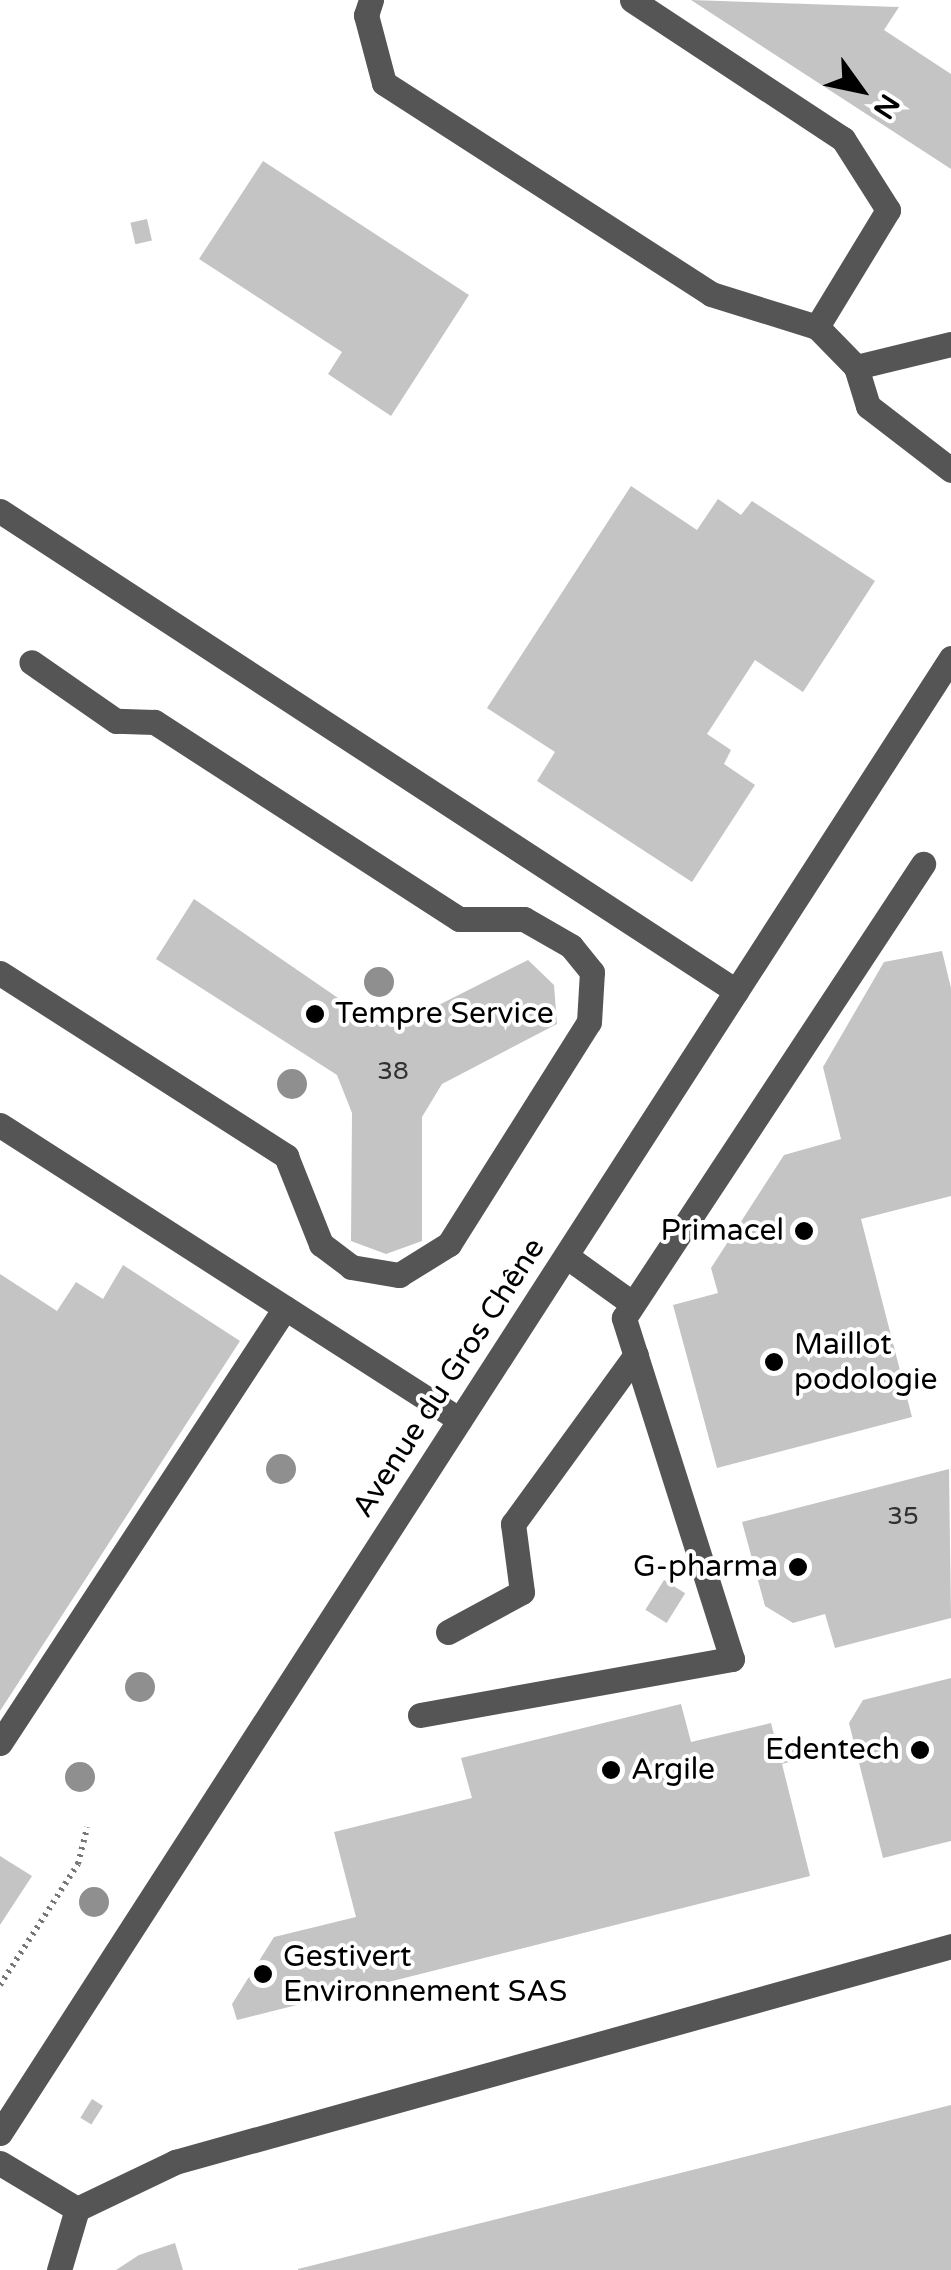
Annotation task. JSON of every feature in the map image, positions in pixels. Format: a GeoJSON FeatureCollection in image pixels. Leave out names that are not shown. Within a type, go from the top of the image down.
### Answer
{"type":"FeatureCollection","features":[{"type":"Feature","properties":{"kind":"street"},"geometry":{"type":"LineString","coordinates":[[371,0],[366,15],[384,83],[711,294],[817,327],[856,368],[868,406],[951,470]]}},
{"type":"Feature","properties":{"kind":"street"},"geometry":{"type":"LineString","coordinates":[[632,0],[844,139],[888,210],[817,327]]}},
{"type":"Feature","properties":{"kind":"street"},"geometry":{"type":"LineString","coordinates":[[856,368],[951,344]]}},
{"type":"Feature","properties":{"kind":"street"},"geometry":{"type":"LineString","coordinates":[[0,511],[736,992]]}},
{"type":"Feature","properties":{"kind":"street","name":"Avenue du Gros Chêne"},"geometry":{"type":"LineString","coordinates":[[0,2134],[951,658]]}},
{"type":"Feature","properties":{"kind":"street"},"geometry":{"type":"LineString","coordinates":[[0,973],[286,1156],[321,1244],[350,1267],[399,1276],[448,1244],[589,1022],[592,972],[571,946],[524,919],[459,920],[154,722],[116,721],[31,662]]}},
{"type":"Feature","properties":{"kind":"street"},"geometry":{"type":"LineString","coordinates":[[420,1716],[732,1659],[624,1318],[923,864]]}},
{"type":"Feature","properties":{"kind":"street"},"geometry":{"type":"LineString","coordinates":[[0,1125],[460,1420]]}},
{"type":"Feature","properties":{"kind":"street"},"geometry":{"type":"LineString","coordinates":[[566,1256],[634,1304]]}},
{"type":"Feature","properties":{"kind":"street"},"geometry":{"type":"LineString","coordinates":[[0,1743],[286,1308]]}},
{"type":"Feature","properties":{"kind":"street"},"geometry":{"type":"LineString","coordinates":[[448,1632],[522,1592],[513,1524],[636,1355]]}},
{"type":"Feature","properties":{"kind":"street"},"geometry":{"type":"LineString","coordinates":[[60,2270],[77,2208],[175,2162],[951,1946]]}},
{"type":"Feature","properties":{"kind":"street"},"geometry":{"type":"LineString","coordinates":[[0,2163],[77,2208]]}},
{"type":"Feature","properties":{"kind":"path"},"geometry":{"type":"LineString","coordinates":[[0,1985],[78,1864],[88,1827]]}},
{"type":"Feature","properties":{"kind":"building"},"geometry":{"type":"Polygon","coordinates":[[[691,0],[899,7],[884,30],[951,74],[951,169],[691,0]]]}},
{"type":"Feature","properties":{"kind":"building"},"geometry":{"type":"Polygon","coordinates":[[[263,161],[469,295],[391,416],[328,374],[342,352],[199,259],[263,161]]]}},
{"type":"Feature","properties":{"kind":"building"},"geometry":{"type":"Polygon","coordinates":[[[147,219],[152,240],[135,244],[130,223],[147,219]]]}},
{"type":"Feature","properties":{"kind":"building"},"geometry":{"type":"Polygon","coordinates":[[[631,486],[697,530],[718,499],[741,515],[752,501],[875,581],[803,692],[755,660],[707,734],[731,750],[724,764],[755,785],[692,882],[537,781],[555,752],[487,708],[631,486]]]}},
{"type":"Feature","properties":{"kind":"building"},"geometry":{"type":"Polygon","coordinates":[[[194,899],[373,1022],[411,1019],[528,960],[554,985],[557,1024],[442,1084],[422,1117],[422,1241],[386,1254],[351,1241],[352,1113],[337,1075],[156,959],[194,899]]]}},
{"type":"Feature","properties":{"kind":"building"},"geometry":{"type":"Polygon","coordinates":[[[942,951],[951,988],[951,1196],[861,1219],[912,1417],[717,1468],[673,1305],[718,1293],[711,1268],[784,1155],[841,1139],[823,1067],[884,962],[942,951]]]}},
{"type":"Feature","properties":{"kind":"building"},"geometry":{"type":"Polygon","coordinates":[[[123,1265],[240,1341],[0,1711],[0,1274],[57,1311],[76,1282],[103,1299],[123,1265]]]}},
{"type":"Feature","properties":{"kind":"building"},"geometry":{"type":"Polygon","coordinates":[[[949,1469],[951,1618],[835,1648],[825,1614],[793,1623],[765,1606],[742,1522],[949,1469]]]}},
{"type":"Feature","properties":{"kind":"building"},"geometry":{"type":"Polygon","coordinates":[[[664,1580],[685,1593],[667,1623],[645,1610],[664,1580]]]}},
{"type":"Feature","properties":{"kind":"building"},"geometry":{"type":"Polygon","coordinates":[[[951,1678],[951,1841],[883,1858],[849,1723],[863,1700],[951,1678]]]}},
{"type":"Feature","properties":{"kind":"building"},"geometry":{"type":"Polygon","coordinates":[[[681,1704],[691,1742],[771,1723],[778,1750],[812,1742],[815,1755],[782,1764],[810,1876],[237,2020],[232,2004],[274,1937],[356,1917],[334,1832],[472,1798],[461,1758],[681,1704]]]}},
{"type":"Feature","properties":{"kind":"building"},"geometry":{"type":"Polygon","coordinates":[[[0,1856],[32,1876],[0,1925],[0,1856]]]}},
{"type":"Feature","properties":{"kind":"building"},"geometry":{"type":"Polygon","coordinates":[[[92,2099],[103,2106],[91,2125],[80,2118],[92,2099]]]}},
{"type":"Feature","properties":{"kind":"building"},"geometry":{"type":"Polygon","coordinates":[[[951,2105],[951,2270],[298,2270],[298,2269],[951,2105]]]}},
{"type":"Feature","properties":{"kind":"building"},"geometry":{"type":"Polygon","coordinates":[[[175,2243],[183,2270],[116,2270],[139,2255],[175,2243]]]}},
{"type":"Feature","properties":{"kind":"place","name":"Tempre Service"},"geometry":{"type":"Point","coordinates":[315,1014]}},
{"type":"Feature","properties":{"kind":"place","name":"Primacel"},"geometry":{"type":"Point","coordinates":[804,1231]}},
{"type":"Feature","properties":{"kind":"place","name":"Maillot podologie"},"geometry":{"type":"Point","coordinates":[774,1362]}},
{"type":"Feature","properties":{"kind":"place","name":"G-pharma"},"geometry":{"type":"Point","coordinates":[798,1567]}},
{"type":"Feature","properties":{"kind":"place","name":"Edentech"},"geometry":{"type":"Point","coordinates":[920,1750]}},
{"type":"Feature","properties":{"kind":"place","name":"Argile"},"geometry":{"type":"Point","coordinates":[611,1770]}},
{"type":"Feature","properties":{"kind":"place","name":"Gestivert Environnement SAS"},"geometry":{"type":"Point","coordinates":[263,1974]}}]}
